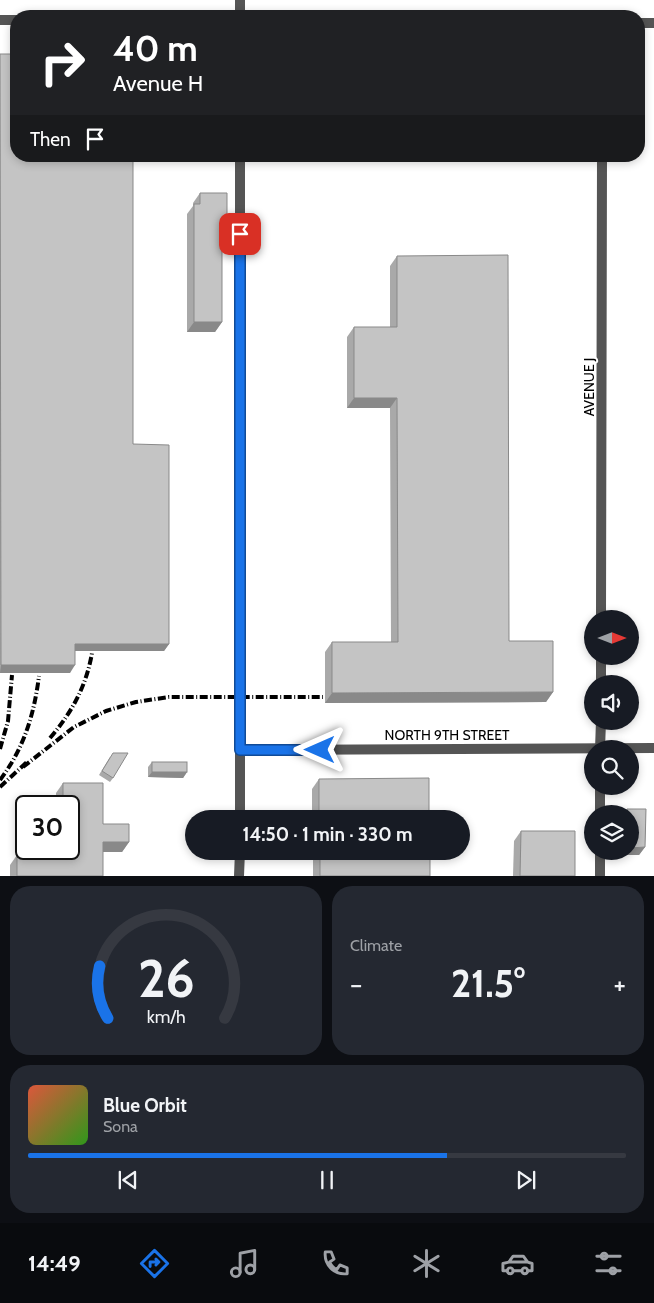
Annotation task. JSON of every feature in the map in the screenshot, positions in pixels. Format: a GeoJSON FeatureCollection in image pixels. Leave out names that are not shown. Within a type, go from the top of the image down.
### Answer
{"type":"FeatureCollection","features":[{"type":"Feature","properties":{"kind":"street"},"geometry":{"type":"LineString","coordinates":[[240,162],[240,810]]}},
{"type":"Feature","properties":{"kind":"street","name":"AVENUE J"},"geometry":{"type":"LineString","coordinates":[[601,610],[602,162]]}},
{"type":"Feature","properties":{"kind":"street","name":"NORTH 9TH STREET"},"geometry":{"type":"LineString","coordinates":[[240,750],[584,748]]}},
{"type":"Feature","properties":{"kind":"street","name":"NORTH 9TH STREET"},"geometry":{"type":"LineString","coordinates":[[639,748],[654,748]]}},
{"type":"Feature","properties":{"kind":"street"},"geometry":{"type":"LineString","coordinates":[[240,860],[240,876]]}},
{"type":"Feature","properties":{"kind":"street"},"geometry":{"type":"LineString","coordinates":[[600,860],[600,876]]}},
{"type":"Feature","properties":{"kind":"building"},"geometry":{"type":"Polygon","coordinates":[[[0,54],[10,54],[10,162],[133,162],[133,444],[169,445],[169,644],[75,644],[75,665],[1,665],[0,54]]]}},
{"type":"Feature","properties":{"kind":"building"},"geometry":{"type":"Polygon","coordinates":[[[200,193],[227,193],[227,217],[222,217],[222,322],[194,322],[194,204],[200,204],[200,193]]]}},
{"type":"Feature","properties":{"kind":"building"},"geometry":{"type":"Polygon","coordinates":[[[508,255],[509,641],[553,641],[553,692],[332,693],[332,642],[398,642],[397,398],[354,398],[354,327],[397,327],[397,256],[508,255]]]}},
{"type":"Feature","properties":{"kind":"building"},"geometry":{"type":"Polygon","coordinates":[[[113,753],[128,753],[113,778],[102,771],[113,753]]]}},
{"type":"Feature","properties":{"kind":"building"},"geometry":{"type":"Polygon","coordinates":[[[152,762],[187,762],[187,772],[152,772],[152,762]]]}},
{"type":"Feature","properties":{"kind":"building"},"geometry":{"type":"Polygon","coordinates":[[[429,778],[429,810],[319,810],[319,779],[429,778]]]}},
{"type":"Feature","properties":{"kind":"building"},"geometry":{"type":"Polygon","coordinates":[[[63,783],[103,783],[103,824],[129,824],[129,842],[103,842],[103,876],[17,876],[17,860],[80,860],[80,795],[63,795],[63,783]]]}},
{"type":"Feature","properties":{"kind":"building"},"geometry":{"type":"Polygon","coordinates":[[[639,809],[646,809],[645,847],[639,847],[639,809]]]}},
{"type":"Feature","properties":{"kind":"building"},"geometry":{"type":"Polygon","coordinates":[[[521,831],[575,831],[575,876],[520,876],[521,831]]]}},
{"type":"Feature","properties":{"kind":"building"},"geometry":{"type":"Polygon","coordinates":[[[320,860],[430,860],[430,876],[320,876],[320,860]]]}},
{"type":"Feature","properties":{"kind":"railway"},"geometry":{"type":"LineString","coordinates":[[50,738],[65,719],[77,699],[86,677],[92,653]]}},
{"type":"Feature","properties":{"kind":"railway"},"geometry":{"type":"LineString","coordinates":[[0,749],[8,721],[12,675]]}},
{"type":"Feature","properties":{"kind":"railway"},"geometry":{"type":"LineString","coordinates":[[0,780],[16,756],[27,731],[39,676]]}},
{"type":"Feature","properties":{"kind":"railway"},"geometry":{"type":"LineString","coordinates":[[23,767],[74,727],[106,711],[136,702],[169,697],[323,697]]}},
{"type":"Feature","properties":{"kind":"railway"},"geometry":{"type":"LineString","coordinates":[[0,787],[27,762]]}},
{"type":"Feature","properties":{"kind":"route"},"geometry":{"type":"LineString","coordinates":[[240,234],[240,750],[320,750]]}}]}
